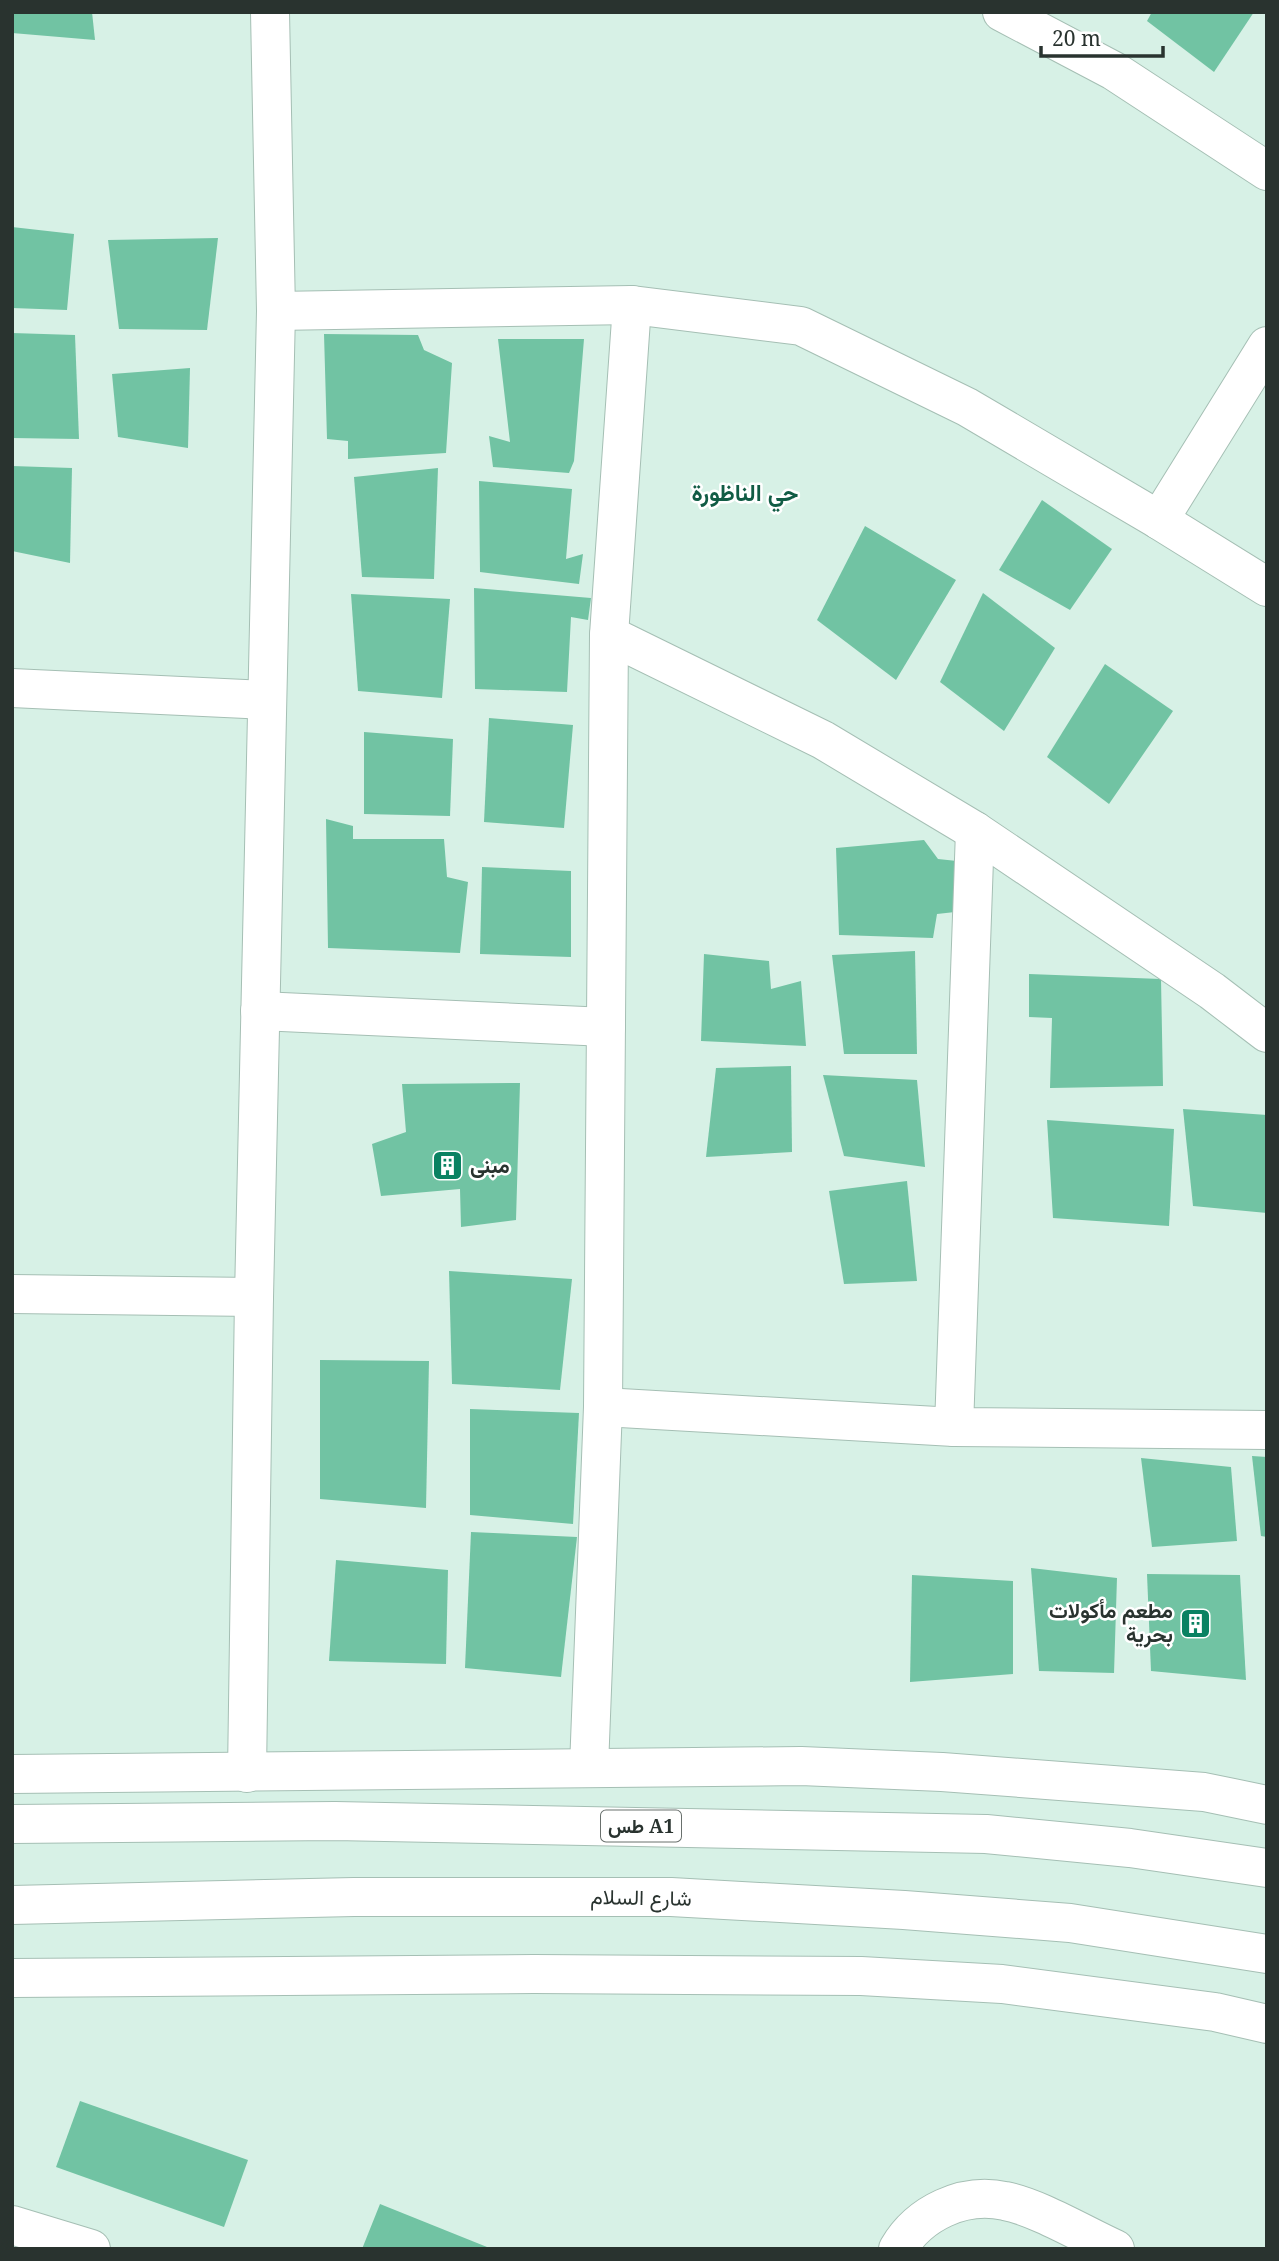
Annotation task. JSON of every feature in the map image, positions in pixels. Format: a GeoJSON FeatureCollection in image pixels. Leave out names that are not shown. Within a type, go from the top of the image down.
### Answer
{"type":"FeatureCollection","features":[{"type":"Feature","properties":{"kind":"main road"},"geometry":{"type":"LineString","coordinates":[[247,1773],[254,1297],[276,311],[270,12]]}},
{"type":"Feature","properties":{"kind":"main road"},"geometry":{"type":"LineString","coordinates":[[1002,12],[1114,71],[1267,171]]}},
{"type":"Feature","properties":{"kind":"main road"},"geometry":{"type":"LineString","coordinates":[[276,311],[632,305],[801,326],[968,407],[1267,587]]}},
{"type":"Feature","properties":{"kind":"main road"},"geometry":{"type":"LineString","coordinates":[[589,1767],[603,1407],[609,635],[632,305]]}},
{"type":"Feature","properties":{"kind":"main road"},"geometry":{"type":"LineString","coordinates":[[1159,520],[1267,346]]}},
{"type":"Feature","properties":{"kind":"main road"},"geometry":{"type":"LineString","coordinates":[[609,635],[823,740],[975,831],[1212,991],[1267,1033]]}},
{"type":"Feature","properties":{"kind":"main road"},"geometry":{"type":"LineString","coordinates":[[12,688],[267,700]]}},
{"type":"Feature","properties":{"kind":"main road"},"geometry":{"type":"LineString","coordinates":[[954,1427],[975,831]]}},
{"type":"Feature","properties":{"kind":"main road"},"geometry":{"type":"LineString","coordinates":[[260,1011],[606,1027]]}},
{"type":"Feature","properties":{"kind":"main road"},"geometry":{"type":"LineString","coordinates":[[12,1294],[254,1297]]}},
{"type":"Feature","properties":{"kind":"main road"},"geometry":{"type":"LineString","coordinates":[[603,1407],[954,1427],[1266,1428]]}},
{"type":"Feature","properties":{"kind":"main road"},"geometry":{"type":"LineString","coordinates":[[12,1774],[801,1766],[942,1772],[1204,1792],[1267,1805]]}},
{"type":"Feature","properties":{"kind":"main road","name":"طس A1"},"geometry":{"type":"LineString","coordinates":[[12,1824],[335,1821],[986,1834],[1130,1848],[1267,1868]]}},
{"type":"Feature","properties":{"kind":"main road","name":"شارع السلام"},"geometry":{"type":"LineString","coordinates":[[12,1905],[354,1897],[671,1896],[904,1909],[1070,1923],[1267,1954]]}},
{"type":"Feature","properties":{"kind":"main road"},"geometry":{"type":"LineString","coordinates":[[12,1978],[534,1974],[861,1976],[1002,1984],[1216,2012],[1267,2024]]}},
{"type":"Feature","properties":{"kind":"main road"},"geometry":{"type":"LineString","coordinates":[[898,2249],[905,2236],[925,2218],[950,2205],[977,2199],[1005,2201],[1030,2210],[1115,2249]]}},
{"type":"Feature","properties":{"kind":"main road"},"geometry":{"type":"LineString","coordinates":[[12,2225],[91,2249]]}},
{"type":"Feature","properties":{"kind":"building"},"geometry":{"type":"Polygon","coordinates":[[[12,12],[92,12],[95,40],[12,33],[12,12]]]}},
{"type":"Feature","properties":{"kind":"building"},"geometry":{"type":"Polygon","coordinates":[[[1152,12],[1254,12],[1214,72],[1147,21],[1152,12]]]}},
{"type":"Feature","properties":{"kind":"building"},"geometry":{"type":"Polygon","coordinates":[[[12,227],[74,234],[67,310],[12,308],[12,227]]]}},
{"type":"Feature","properties":{"kind":"building"},"geometry":{"type":"Polygon","coordinates":[[[218,238],[207,330],[119,329],[108,240],[218,238]]]}},
{"type":"Feature","properties":{"kind":"building"},"geometry":{"type":"Polygon","coordinates":[[[12,333],[75,335],[79,439],[12,438],[12,333]]]}},
{"type":"Feature","properties":{"kind":"building"},"geometry":{"type":"Polygon","coordinates":[[[324,334],[418,335],[424,350],[452,363],[446,453],[348,459],[348,441],[327,439],[324,334]]]}},
{"type":"Feature","properties":{"kind":"building"},"geometry":{"type":"Polygon","coordinates":[[[498,339],[584,339],[574,461],[569,473],[493,467],[489,436],[510,442],[498,339]]]}},
{"type":"Feature","properties":{"kind":"building"},"geometry":{"type":"Polygon","coordinates":[[[190,368],[188,448],[118,437],[112,374],[190,368]]]}},
{"type":"Feature","properties":{"kind":"building"},"geometry":{"type":"Polygon","coordinates":[[[12,466],[72,468],[70,563],[12,551],[12,466]]]}},
{"type":"Feature","properties":{"kind":"building"},"geometry":{"type":"Polygon","coordinates":[[[438,468],[434,579],[362,577],[354,477],[438,468]]]}},
{"type":"Feature","properties":{"kind":"building"},"geometry":{"type":"Polygon","coordinates":[[[479,481],[572,489],[566,559],[583,554],[579,584],[480,572],[479,481]]]}},
{"type":"Feature","properties":{"kind":"building"},"geometry":{"type":"Polygon","coordinates":[[[1042,500],[1112,549],[1070,610],[999,570],[1042,500]]]}},
{"type":"Feature","properties":{"kind":"building"},"geometry":{"type":"Polygon","coordinates":[[[865,526],[956,580],[896,680],[817,620],[865,526]]]}},
{"type":"Feature","properties":{"kind":"building"},"geometry":{"type":"Polygon","coordinates":[[[474,588],[591,598],[588,620],[571,617],[567,692],[475,689],[474,588]]]}},
{"type":"Feature","properties":{"kind":"building"},"geometry":{"type":"Polygon","coordinates":[[[983,593],[1055,648],[1004,731],[940,682],[983,593]]]}},
{"type":"Feature","properties":{"kind":"building"},"geometry":{"type":"Polygon","coordinates":[[[351,594],[450,599],[442,698],[358,691],[351,594]]]}},
{"type":"Feature","properties":{"kind":"building"},"geometry":{"type":"Polygon","coordinates":[[[1105,664],[1173,711],[1109,804],[1047,757],[1105,664]]]}},
{"type":"Feature","properties":{"kind":"building"},"geometry":{"type":"Polygon","coordinates":[[[489,718],[573,725],[564,828],[484,822],[489,718]]]}},
{"type":"Feature","properties":{"kind":"building"},"geometry":{"type":"Polygon","coordinates":[[[364,732],[453,739],[450,816],[364,814],[364,732]]]}},
{"type":"Feature","properties":{"kind":"building"},"geometry":{"type":"Polygon","coordinates":[[[326,819],[353,826],[353,839],[444,839],[447,877],[468,882],[460,953],[328,948],[326,819]]]}},
{"type":"Feature","properties":{"kind":"building"},"geometry":{"type":"Polygon","coordinates":[[[924,840],[938,859],[957,861],[955,912],[937,914],[933,938],[839,935],[836,848],[924,840]]]}},
{"type":"Feature","properties":{"kind":"building"},"geometry":{"type":"Polygon","coordinates":[[[482,867],[571,871],[571,957],[480,954],[482,867]]]}},
{"type":"Feature","properties":{"kind":"building"},"geometry":{"type":"Polygon","coordinates":[[[915,951],[917,1054],[844,1054],[832,955],[915,951]]]}},
{"type":"Feature","properties":{"kind":"building"},"geometry":{"type":"Polygon","coordinates":[[[704,954],[769,961],[771,989],[801,981],[806,1046],[701,1041],[704,954]]]}},
{"type":"Feature","properties":{"kind":"building"},"geometry":{"type":"Polygon","coordinates":[[[1029,974],[1161,979],[1163,1086],[1050,1088],[1052,1018],[1029,1017],[1029,974]]]}},
{"type":"Feature","properties":{"kind":"building"},"geometry":{"type":"Polygon","coordinates":[[[791,1066],[792,1152],[706,1157],[716,1068],[791,1066]]]}},
{"type":"Feature","properties":{"kind":"building"},"geometry":{"type":"Polygon","coordinates":[[[823,1075],[917,1080],[925,1167],[844,1156],[823,1075]]]}},
{"type":"Feature","properties":{"kind":"building","name":"مبنى"},"geometry":{"type":"Polygon","coordinates":[[[520,1083],[516,1220],[461,1227],[460,1189],[381,1196],[372,1144],[406,1132],[402,1084],[520,1083]]]}},
{"type":"Feature","properties":{"kind":"building"},"geometry":{"type":"Polygon","coordinates":[[[1183,1109],[1267,1115],[1267,1213],[1193,1206],[1183,1109]]]}},
{"type":"Feature","properties":{"kind":"building"},"geometry":{"type":"Polygon","coordinates":[[[1047,1120],[1174,1129],[1169,1226],[1053,1218],[1047,1120]]]}},
{"type":"Feature","properties":{"kind":"building"},"geometry":{"type":"Polygon","coordinates":[[[907,1181],[917,1281],[844,1284],[829,1191],[907,1181]]]}},
{"type":"Feature","properties":{"kind":"building"},"geometry":{"type":"Polygon","coordinates":[[[449,1271],[572,1279],[560,1390],[452,1384],[449,1271]]]}},
{"type":"Feature","properties":{"kind":"building"},"geometry":{"type":"Polygon","coordinates":[[[320,1360],[429,1361],[426,1508],[320,1499],[320,1360]]]}},
{"type":"Feature","properties":{"kind":"building"},"geometry":{"type":"Polygon","coordinates":[[[470,1409],[579,1413],[573,1524],[470,1515],[470,1409]]]}},
{"type":"Feature","properties":{"kind":"building"},"geometry":{"type":"Polygon","coordinates":[[[1252,1456],[1267,1457],[1267,1537],[1261,1536],[1252,1456]]]}},
{"type":"Feature","properties":{"kind":"building"},"geometry":{"type":"Polygon","coordinates":[[[1141,1458],[1231,1467],[1237,1541],[1152,1547],[1141,1458]]]}},
{"type":"Feature","properties":{"kind":"building"},"geometry":{"type":"Polygon","coordinates":[[[471,1532],[577,1537],[561,1677],[465,1668],[471,1532]]]}},
{"type":"Feature","properties":{"kind":"building"},"geometry":{"type":"Polygon","coordinates":[[[336,1560],[448,1570],[446,1664],[329,1661],[336,1560]]]}},
{"type":"Feature","properties":{"kind":"building"},"geometry":{"type":"Polygon","coordinates":[[[1031,1568],[1117,1578],[1114,1673],[1039,1671],[1031,1568]]]}},
{"type":"Feature","properties":{"kind":"building","name":"مطعم مأكولات بحرية"},"geometry":{"type":"Polygon","coordinates":[[[1147,1574],[1240,1575],[1246,1680],[1151,1671],[1147,1574]]]}},
{"type":"Feature","properties":{"kind":"building"},"geometry":{"type":"Polygon","coordinates":[[[912,1575],[1013,1581],[1013,1674],[910,1682],[912,1575]]]}},
{"type":"Feature","properties":{"kind":"building"},"geometry":{"type":"Polygon","coordinates":[[[80,2101],[248,2160],[224,2227],[56,2167],[80,2101]]]}},
{"type":"Feature","properties":{"kind":"building"},"geometry":{"type":"Polygon","coordinates":[[[380,2204],[492,2249],[362,2249],[380,2204]]]}},
{"type":"Feature","properties":{"kind":"place","name":"مبنى"},"geometry":{"type":"Point","coordinates":[447,1166]}},
{"type":"Feature","properties":{"kind":"place","name":"مطعم مأكولات بحرية"},"geometry":{"type":"Point","coordinates":[1196,1623]}},
{"type":"Feature","properties":{"kind":"district","name":"حي الناظورة"},"geometry":{"type":"Point","coordinates":[745,493]}}]}
